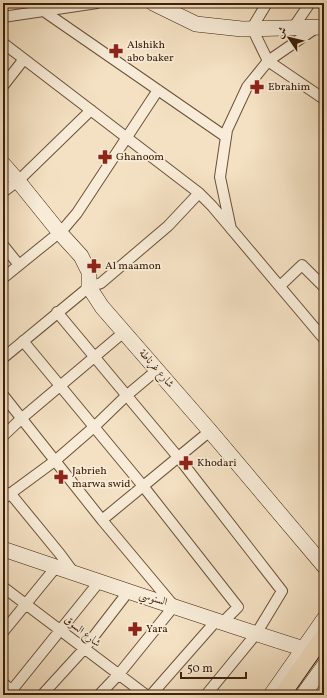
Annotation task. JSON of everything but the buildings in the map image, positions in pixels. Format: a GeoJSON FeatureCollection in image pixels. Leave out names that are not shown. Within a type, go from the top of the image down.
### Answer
{"type":"FeatureCollection","features":[{"type":"Feature","properties":{"kind":"main road"},"geometry":{"type":"LineString","coordinates":[[153,3],[196,24],[242,29],[320,28]]}},
{"type":"Feature","properties":{"kind":"main road","name":"شارع غرناطة"},"geometry":{"type":"LineString","coordinates":[[3,164],[81,256],[88,272],[88,287],[102,307],[210,431],[324,566]]}},
{"type":"Feature","properties":{"kind":"main road","name":"السنوسي"},"geometry":{"type":"LineString","coordinates":[[3,549],[128,592],[304,649]]}},
{"type":"Feature","properties":{"kind":"main road"},"geometry":{"type":"LineString","coordinates":[[271,695],[324,619]]}},
{"type":"Feature","properties":{"kind":"main road"},"geometry":{"type":"LineString","coordinates":[[282,695],[324,635]]}},
{"type":"Feature","properties":{"kind":"main road"},"geometry":{"type":"LineString","coordinates":[[292,695],[324,650]]}},
{"type":"Feature","properties":{"kind":"main road"},"geometry":{"type":"LineString","coordinates":[[303,695],[324,666]]}},
{"type":"Feature","properties":{"kind":"street"},"geometry":{"type":"LineString","coordinates":[[3,18],[97,3]]}},
{"type":"Feature","properties":{"kind":"street"},"geometry":{"type":"LineString","coordinates":[[267,3],[252,28],[268,61],[324,99]]}},
{"type":"Feature","properties":{"kind":"street"},"geometry":{"type":"LineString","coordinates":[[293,28],[310,3]]}},
{"type":"Feature","properties":{"kind":"street"},"geometry":{"type":"LineString","coordinates":[[46,12],[226,137]]}},
{"type":"Feature","properties":{"kind":"street"},"geometry":{"type":"LineString","coordinates":[[232,230],[220,177],[227,130],[246,86],[268,61],[320,28]]}},
{"type":"Feature","properties":{"kind":"street"},"geometry":{"type":"LineString","coordinates":[[3,43],[199,193],[212,206],[324,339]]}},
{"type":"Feature","properties":{"kind":"street"},"geometry":{"type":"LineString","coordinates":[[3,86],[24,59]]}},
{"type":"Feature","properties":{"kind":"street"},"geometry":{"type":"LineString","coordinates":[[3,278],[60,233],[77,213],[158,90]]}},
{"type":"Feature","properties":{"kind":"street"},"geometry":{"type":"LineString","coordinates":[[3,192],[18,181],[91,110]]}},
{"type":"Feature","properties":{"kind":"street"},"geometry":{"type":"LineString","coordinates":[[3,358],[88,287],[101,283],[168,226],[199,193]]}},
{"type":"Feature","properties":{"kind":"street"},"geometry":{"type":"LineString","coordinates":[[3,245],[19,265]]}},
{"type":"Feature","properties":{"kind":"street"},"geometry":{"type":"LineString","coordinates":[[280,286],[302,265],[324,287]]}},
{"type":"Feature","properties":{"kind":"street"},"geometry":{"type":"LineString","coordinates":[[57,312],[178,458],[282,591],[256,634],[206,695]]}},
{"type":"Feature","properties":{"kind":"street"},"geometry":{"type":"LineString","coordinates":[[3,436],[22,418],[124,332]]}},
{"type":"Feature","properties":{"kind":"street"},"geometry":{"type":"LineString","coordinates":[[23,341],[143,486],[238,607],[219,622],[151,695]]}},
{"type":"Feature","properties":{"kind":"street"},"geometry":{"type":"LineString","coordinates":[[74,573],[60,554],[7,496],[56,460],[94,427],[126,396],[157,370]]}},
{"type":"Feature","properties":{"kind":"street"},"geometry":{"type":"LineString","coordinates":[[3,395],[102,520],[174,606],[119,674],[99,695]]}},
{"type":"Feature","properties":{"kind":"street"},"geometry":{"type":"LineString","coordinates":[[102,520],[210,431]]}},
{"type":"Feature","properties":{"kind":"street"},"geometry":{"type":"LineString","coordinates":[[3,632],[56,567]]}},
{"type":"Feature","properties":{"kind":"street"},"geometry":{"type":"LineString","coordinates":[[9,690],[99,582]]}},
{"type":"Feature","properties":{"kind":"street","name":"شارع السوق"},"geometry":{"type":"LineString","coordinates":[[3,587],[146,695]]}},
{"type":"Feature","properties":{"kind":"street"},"geometry":{"type":"LineString","coordinates":[[42,695],[84,649],[128,592]]}},
{"type":"Feature","properties":{"kind":"place","name":"Alshikh abo baker"},"geometry":{"type":"Point","coordinates":[116,51]}},
{"type":"Feature","properties":{"kind":"place","name":"Ebrahim"},"geometry":{"type":"Point","coordinates":[257,87]}},
{"type":"Feature","properties":{"kind":"place","name":"Ghanoom"},"geometry":{"type":"Point","coordinates":[105,157]}},
{"type":"Feature","properties":{"kind":"place","name":"Al maamon"},"geometry":{"type":"Point","coordinates":[94,266]}},
{"type":"Feature","properties":{"kind":"place","name":"Khodari"},"geometry":{"type":"Point","coordinates":[186,463]}},
{"type":"Feature","properties":{"kind":"place","name":"Jabrieh marwa swid"},"geometry":{"type":"Point","coordinates":[61,477]}},
{"type":"Feature","properties":{"kind":"place","name":"Yara"},"geometry":{"type":"Point","coordinates":[135,629]}}]}
